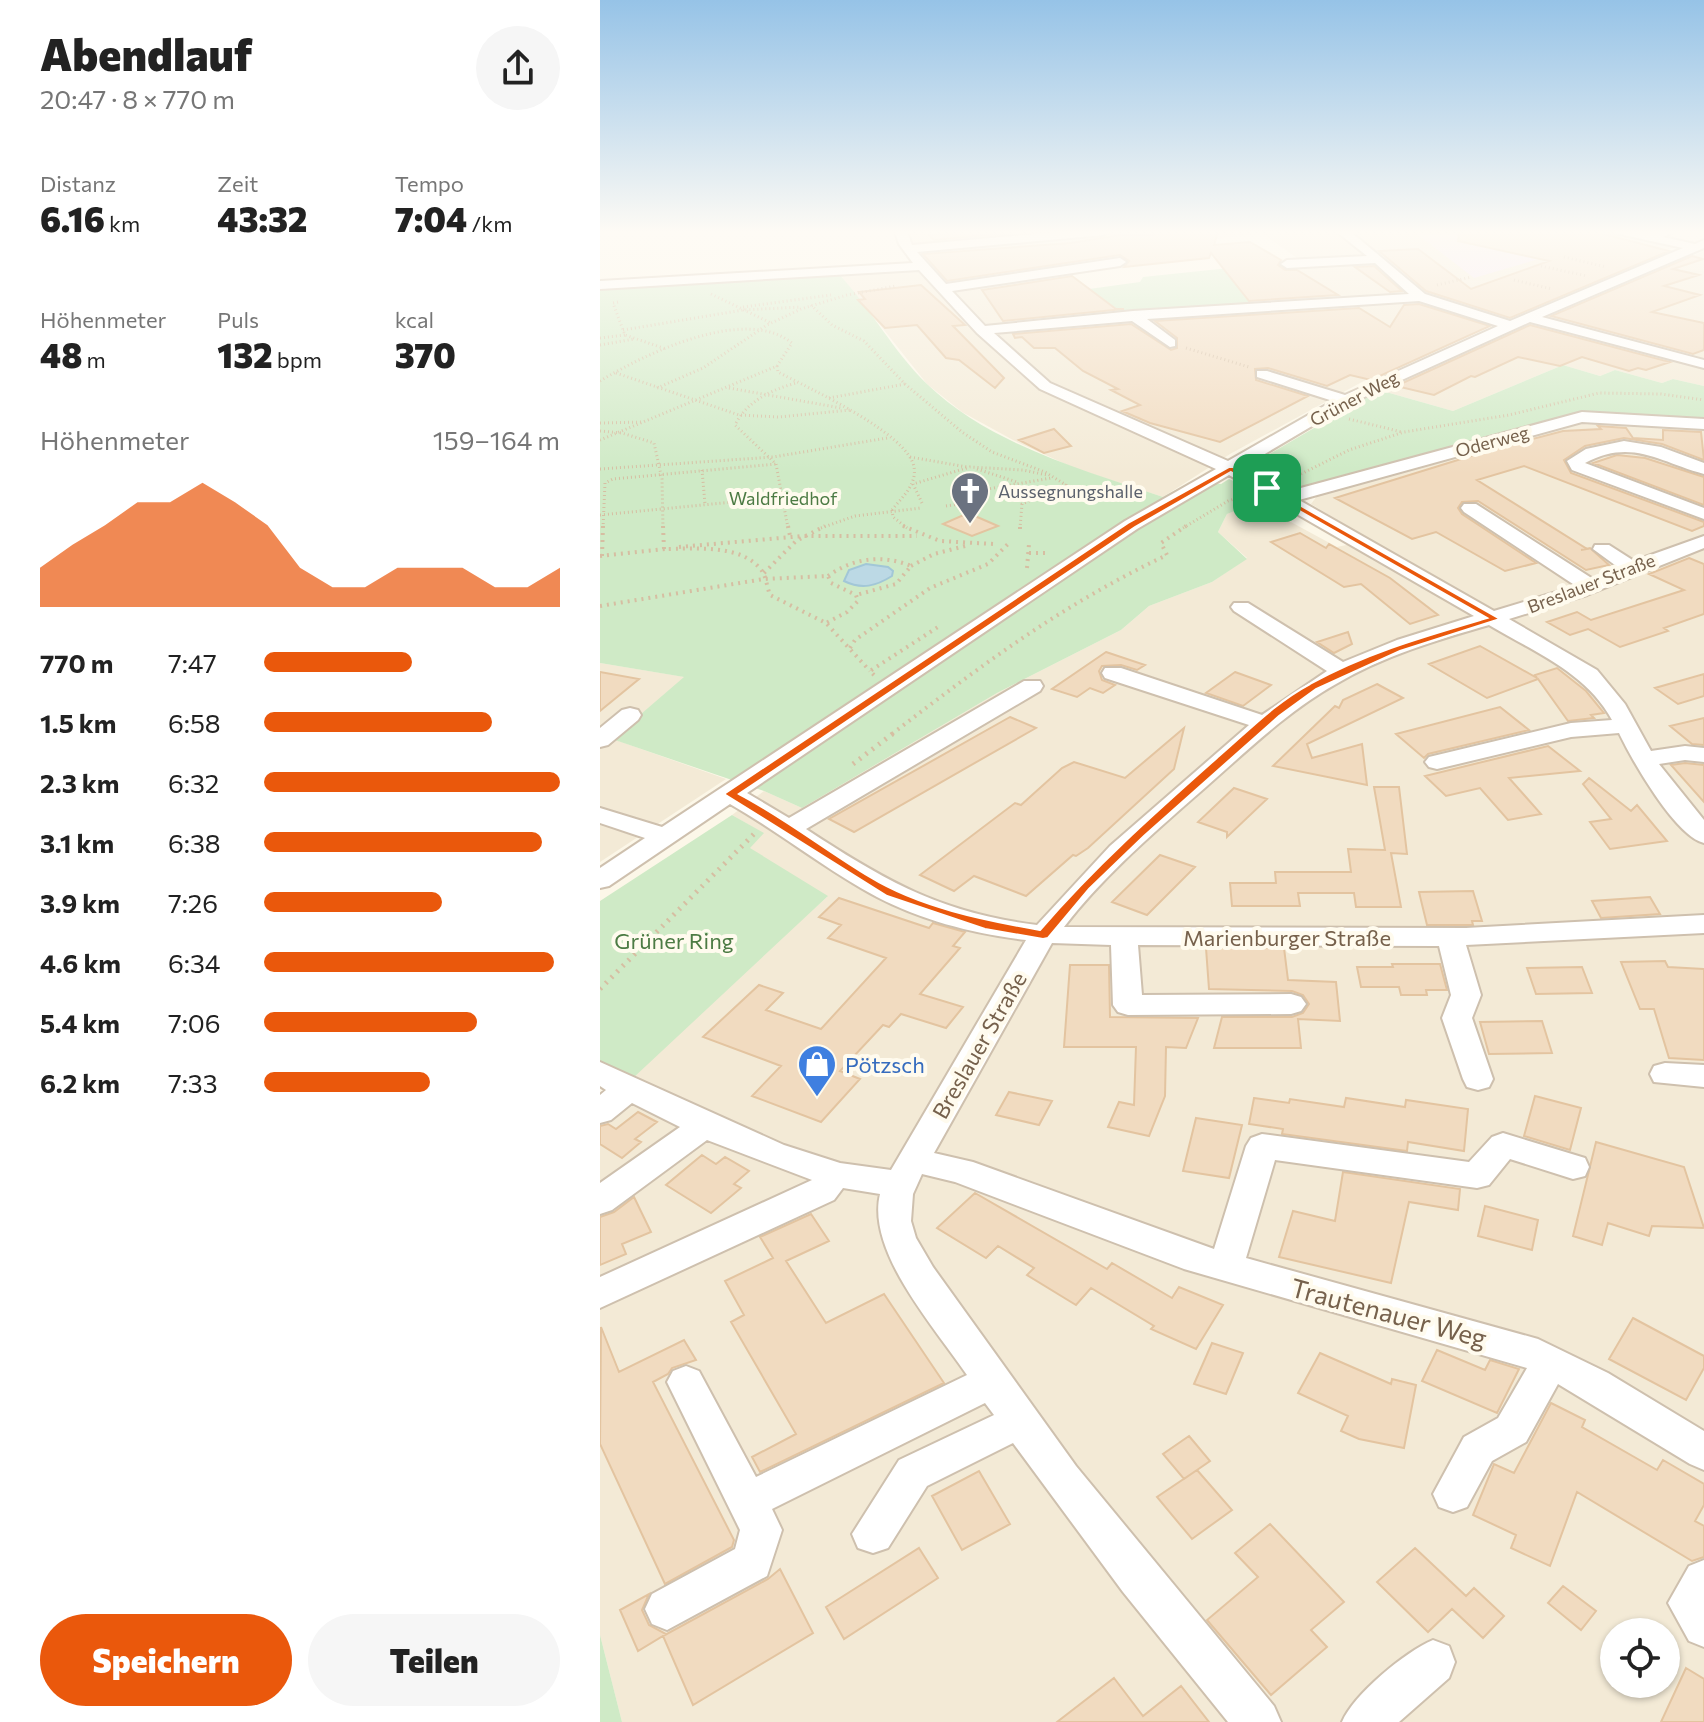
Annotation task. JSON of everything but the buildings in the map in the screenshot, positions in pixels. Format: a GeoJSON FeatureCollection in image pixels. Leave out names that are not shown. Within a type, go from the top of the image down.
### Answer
{"type":"FeatureCollection","features":[{"type":"Feature","properties":{"kind":"street"},"geometry":{"type":"LineString","coordinates":[[966,312],[1015,362],[1057,393],[1231,469],[1267,488],[1589,675],[1608,693],[1666,792],[1704,835]]}},
{"type":"Feature","properties":{"kind":"street"},"geometry":{"type":"LineString","coordinates":[[1121,312],[1170,343]]}},
{"type":"Feature","properties":{"kind":"street"},"geometry":{"type":"LineString","coordinates":[[982,330],[1183,312]]}},
{"type":"Feature","properties":{"kind":"street"},"geometry":{"type":"LineString","coordinates":[[1469,312],[1509,325]]}},
{"type":"Feature","properties":{"kind":"street","name":"Grüner Weg"},"geometry":{"type":"LineString","coordinates":[[600,880],[1131,525],[1346,400],[1538,312]]}},
{"type":"Feature","properties":{"kind":"street"},"geometry":{"type":"LineString","coordinates":[[1527,317],[1700,360]]}},
{"type":"Feature","properties":{"kind":"street"},"geometry":{"type":"LineString","coordinates":[[1262,374],[1346,400]]}},
{"type":"Feature","properties":{"kind":"street","name":"Oderweg"},"geometry":{"type":"LineString","coordinates":[[1285,498],[1582,417],[1704,424]]}},
{"type":"Feature","properties":{"kind":"street"},"geometry":{"type":"LineString","coordinates":[[1704,469],[1655,451],[1619,446],[1601,447],[1575,461],[1578,466],[1704,514]]}},
{"type":"Feature","properties":{"kind":"street"},"geometry":{"type":"LineString","coordinates":[[1470,508],[1591,587]]}},
{"type":"Feature","properties":{"kind":"street","name":"Breslauer Straße"},"geometry":{"type":"LineString","coordinates":[[1258,1722],[1140,1583],[990,1382],[911,1260],[895,1227],[894,1211],[906,1172],[1043,935],[1068,903],[1139,833],[1265,723],[1312,687],[1396,649],[1591,587],[1700,546]]}},
{"type":"Feature","properties":{"kind":"street"},"geometry":{"type":"LineString","coordinates":[[1602,549],[1633,569]]}},
{"type":"Feature","properties":{"kind":"street"},"geometry":{"type":"LineString","coordinates":[[1241,607],[1342,671]]}},
{"type":"Feature","properties":{"kind":"street"},"geometry":{"type":"LineString","coordinates":[[1113,673],[1265,723]]}},
{"type":"Feature","properties":{"kind":"street"},"geometry":{"type":"LineString","coordinates":[[781,822],[1032,686]]}},
{"type":"Feature","properties":{"kind":"street"},"geometry":{"type":"LineString","coordinates":[[600,740],[630,715]]}},
{"type":"Feature","properties":{"kind":"street"},"geometry":{"type":"LineString","coordinates":[[1437,762],[1571,730],[1627,726]]}},
{"type":"Feature","properties":{"kind":"street"},"geometry":{"type":"LineString","coordinates":[[1644,759],[1685,753],[1704,755]]}},
{"type":"Feature","properties":{"kind":"street","name":"Marienburger Straße"},"geometry":{"type":"LineString","coordinates":[[731,794],[781,822],[866,880],[892,894],[990,926],[1043,935],[1450,936],[1587,933],[1704,924]]}},
{"type":"Feature","properties":{"kind":"street"},"geometry":{"type":"LineString","coordinates":[[600,815],[666,837]]}},
{"type":"Feature","properties":{"kind":"street"},"geometry":{"type":"LineString","coordinates":[[1450,936],[1466,995],[1457,1018],[1478,1079]]}},
{"type":"Feature","properties":{"kind":"street"},"geometry":{"type":"LineString","coordinates":[[1124,937],[1128,1005],[1291,1004]]}},
{"type":"Feature","properties":{"kind":"street","name":"Trautenauer Weg"},"geometry":{"type":"LineString","coordinates":[[600,1073],[738,1140],[836,1174],[961,1171],[1184,1255],[1525,1350],[1595,1384],[1704,1452]]}},
{"type":"Feature","properties":{"kind":"street"},"geometry":{"type":"LineString","coordinates":[[1665,1074],[1704,1076]]}},
{"type":"Feature","properties":{"kind":"street"},"geometry":{"type":"LineString","coordinates":[[600,1112],[629,1088]]}},
{"type":"Feature","properties":{"kind":"street"},"geometry":{"type":"LineString","coordinates":[[600,1201],[706,1124]]}},
{"type":"Feature","properties":{"kind":"street"},"geometry":{"type":"LineString","coordinates":[[1226,1267],[1253,1185],[1262,1146],[1477,1176],[1503,1145],[1573,1167]]}},
{"type":"Feature","properties":{"kind":"street"},"geometry":{"type":"LineString","coordinates":[[600,1293],[822,1191],[836,1174]]}},
{"type":"Feature","properties":{"kind":"street"},"geometry":{"type":"LineString","coordinates":[[1453,1494],[1478,1449],[1512,1430],[1550,1362]]}},
{"type":"Feature","properties":{"kind":"street"},"geometry":{"type":"LineString","coordinates":[[667,1609],[752,1562],[761,1530],[686,1382]]}},
{"type":"Feature","properties":{"kind":"street"},"geometry":{"type":"LineString","coordinates":[[747,1501],[990,1382]]}},
{"type":"Feature","properties":{"kind":"street"},"geometry":{"type":"LineString","coordinates":[[873,1534],[913,1473],[1020,1421]]}},
{"type":"Feature","properties":{"kind":"street"},"geometry":{"type":"LineString","coordinates":[[1704,1580],[1689,1603],[1704,1626]]}},
{"type":"Feature","properties":{"kind":"street"},"geometry":{"type":"LineString","coordinates":[[1365,1722],[1433,1662]]}},
{"type":"Feature","properties":{"kind":"path"},"geometry":{"type":"LineString","coordinates":[[617,312],[624,332],[667,349]]}},
{"type":"Feature","properties":{"kind":"path"},"geometry":{"type":"LineString","coordinates":[[600,338],[730,312]]}},
{"type":"Feature","properties":{"kind":"path"},"geometry":{"type":"LineString","coordinates":[[748,312],[771,323]]}},
{"type":"Feature","properties":{"kind":"path"},"geometry":{"type":"LineString","coordinates":[[657,388],[685,379],[718,361],[763,328],[793,312]]}},
{"type":"Feature","properties":{"kind":"path"},"geometry":{"type":"LineString","coordinates":[[819,312],[832,325],[864,341],[905,384],[962,432],[992,452],[1056,477],[1066,485],[1022,504],[1020,529]]}},
{"type":"Feature","properties":{"kind":"path"},"geometry":{"type":"LineString","coordinates":[[600,381],[667,349],[707,335],[763,328],[781,334],[792,343],[777,366],[600,440]]}},
{"type":"Feature","properties":{"kind":"path"},"geometry":{"type":"LineString","coordinates":[[600,345],[639,339]]}},
{"type":"Feature","properties":{"kind":"path"},"geometry":{"type":"LineString","coordinates":[[1170,343],[1262,374]]}},
{"type":"Feature","properties":{"kind":"path"},"geometry":{"type":"LineString","coordinates":[[764,576],[776,556],[803,536],[852,515],[921,506],[913,484],[914,466],[909,457],[873,422],[796,383],[778,372],[777,366]]}},
{"type":"Feature","properties":{"kind":"path"},"geometry":{"type":"LineString","coordinates":[[615,373],[739,415],[779,417],[850,410]]}},
{"type":"Feature","properties":{"kind":"path"},"geometry":{"type":"LineString","coordinates":[[790,536],[773,457],[740,436],[735,425],[739,415],[769,393],[796,383]]}},
{"type":"Feature","properties":{"kind":"path"},"geometry":{"type":"LineString","coordinates":[[828,398],[905,384]]}},
{"type":"Feature","properties":{"kind":"path"},"geometry":{"type":"LineString","coordinates":[[728,388],[850,410]]}},
{"type":"Feature","properties":{"kind":"path"},"geometry":{"type":"LineString","coordinates":[[853,764],[993,656],[1102,586],[1167,555],[1161,543],[1228,501],[1267,488],[1349,450],[1404,432],[1509,415],[1599,393],[1661,394],[1704,400]]}},
{"type":"Feature","properties":{"kind":"path"},"geometry":{"type":"LineString","coordinates":[[1325,412],[1404,432]]}},
{"type":"Feature","properties":{"kind":"path"},"geometry":{"type":"LineString","coordinates":[[600,423],[647,422]]}},
{"type":"Feature","properties":{"kind":"path"},"geometry":{"type":"LineString","coordinates":[[621,424],[622,433]]}},
{"type":"Feature","properties":{"kind":"path"},"geometry":{"type":"LineString","coordinates":[[600,431],[622,433],[654,443],[661,474],[664,549]]}},
{"type":"Feature","properties":{"kind":"path"},"geometry":{"type":"LineString","coordinates":[[600,469],[773,457],[887,438]]}},
{"type":"Feature","properties":{"kind":"path"},"geometry":{"type":"LineString","coordinates":[[909,457],[970,467],[1023,470],[1056,477]]}},
{"type":"Feature","properties":{"kind":"path"},"geometry":{"type":"LineString","coordinates":[[776,464],[613,479],[605,483],[601,556],[790,536],[917,536],[941,541],[994,544]]}},
{"type":"Feature","properties":{"kind":"path"},"geometry":{"type":"LineString","coordinates":[[917,536],[908,532],[893,517],[892,510],[913,484],[970,467],[1021,483]]}},
{"type":"Feature","properties":{"kind":"path"},"geometry":{"type":"LineString","coordinates":[[702,470],[705,504]]}},
{"type":"Feature","properties":{"kind":"path"},"geometry":{"type":"LineString","coordinates":[[946,506],[960,504],[964,498],[984,491],[1056,477]]}},
{"type":"Feature","properties":{"kind":"path"},"geometry":{"type":"LineString","coordinates":[[602,515],[784,497]]}},
{"type":"Feature","properties":{"kind":"path"},"geometry":{"type":"LineString","coordinates":[[934,554],[941,541]]}},
{"type":"Feature","properties":{"kind":"path"},"geometry":{"type":"LineString","coordinates":[[828,576],[831,583],[856,595],[880,592],[900,582],[911,566],[934,554],[970,544]]}},
{"type":"Feature","properties":{"kind":"path"},"geometry":{"type":"LineString","coordinates":[[850,648],[855,640],[930,588],[988,564],[1008,544]]}},
{"type":"Feature","properties":{"kind":"path"},"geometry":{"type":"LineString","coordinates":[[1027,568],[1029,544]]}},
{"type":"Feature","properties":{"kind":"path"},"geometry":{"type":"LineString","coordinates":[[664,549],[731,553],[747,558],[764,576],[770,595],[826,623],[870,671]]}},
{"type":"Feature","properties":{"kind":"path"},"geometry":{"type":"LineString","coordinates":[[1029,553],[1049,553]]}},
{"type":"Feature","properties":{"kind":"path"},"geometry":{"type":"LineString","coordinates":[[600,606],[764,576],[828,576],[851,563],[869,559],[902,562],[911,566]]}},
{"type":"Feature","properties":{"kind":"path"},"geometry":{"type":"LineString","coordinates":[[826,623],[847,612],[858,601],[856,595]]}},
{"type":"Feature","properties":{"kind":"path"},"geometry":{"type":"LineString","coordinates":[[600,989],[645,946],[710,874],[781,822]]}},
{"type":"Feature","properties":{"kind":"shaded area"},"geometry":{"type":"Polygon","coordinates":[[[870,312],[1522,312],[1371,377],[1230,454],[1163,497],[1074,468],[1013,440],[962,412],[927,384],[870,312]]]}},
{"type":"Feature","properties":{"kind":"shaded area"},"geometry":{"type":"Polygon","coordinates":[[[1560,312],[1704,312],[1704,386],[1673,379],[1662,383],[1615,370],[1600,376],[1563,365],[1453,411],[1379,390],[1527,322],[1560,312]]]}},
{"type":"Feature","properties":{"kind":"shaded area"},"geometry":{"type":"Polygon","coordinates":[[[1585,420],[1704,426],[1704,1722],[622,1722],[600,1635],[600,1100],[827,897],[749,848],[763,833],[732,815],[764,791],[802,808],[997,693],[1121,630],[1149,606],[1212,582],[1247,558],[1218,532],[1227,514],[1254,502],[1337,547],[1370,540],[1311,504],[1326,490],[1585,420]]]}},
{"type":"Feature","properties":{"kind":"shaded area"},"geometry":{"type":"Polygon","coordinates":[[[600,663],[685,677],[613,739],[726,779],[600,862],[600,663]]]}},
{"type":"Feature","properties":{"kind":"green space","name":"Waldfriedhof"},"geometry":{"type":"Polygon","coordinates":[[[600,312],[869,312],[903,358],[952,405],[979,423],[1038,453],[1163,497],[1194,480],[1221,484],[1229,479],[1270,497],[1227,514],[1218,532],[1247,559],[1212,582],[1149,606],[1121,630],[997,693],[802,808],[764,791],[612,739],[684,677],[600,663],[600,312]]]}},
{"type":"Feature","properties":{"kind":"green space"},"geometry":{"type":"Polygon","coordinates":[[[1563,365],[1600,376],[1615,370],[1662,383],[1673,379],[1704,386],[1704,422],[1606,414],[1298,491],[1286,491],[1251,471],[1254,463],[1379,390],[1453,411],[1563,365]]]}},
{"type":"Feature","properties":{"kind":"green space","name":"Grüner Ring"},"geometry":{"type":"Polygon","coordinates":[[[732,815],[764,833],[750,848],[828,896],[632,1079],[600,1063],[600,901],[732,815]]]}},
{"type":"Feature","properties":{"kind":"green space"},"geometry":{"type":"Polygon","coordinates":[[[600,1635],[622,1722],[600,1722],[600,1635]]]}},
{"type":"Feature","properties":{"kind":"water"},"geometry":{"type":"Polygon","coordinates":[[[866,564],[888,567],[893,571],[892,576],[869,586],[844,581],[849,570],[866,564]]]}},
{"type":"Feature","properties":{"kind":"place","name":"Aussegnungshalle"},"geometry":{"type":"Point","coordinates":[970,525]}},
{"type":"Feature","properties":{"kind":"place","name":"Pötzsch"},"geometry":{"type":"Point","coordinates":[817,1098]}},
{"type":"Feature","properties":{"kind":"route"},"geometry":{"type":"LineString","coordinates":[[1231,469],[1267,488],[1495,619],[1396,649],[1352,666],[1312,687],[1275,714],[1139,833],[1060,912],[1043,935],[990,926],[892,894],[773,817],[731,794],[1131,525],[1204,482],[1231,469]]}}]}
